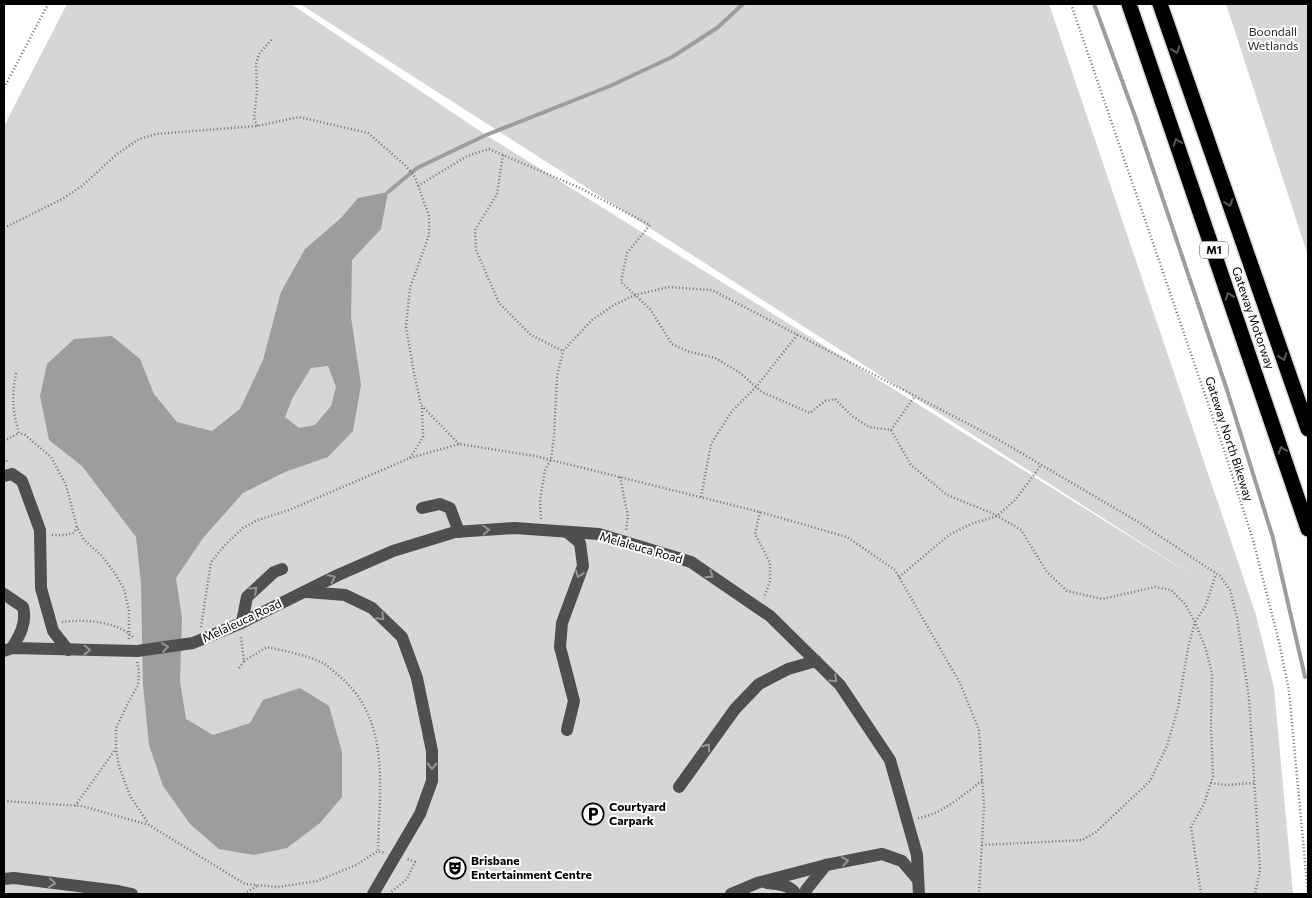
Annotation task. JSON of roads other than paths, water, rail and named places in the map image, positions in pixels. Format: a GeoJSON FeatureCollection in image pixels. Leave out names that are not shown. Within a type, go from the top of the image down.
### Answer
{"type":"FeatureCollection","features":[{"type":"Feature","properties":{"kind":"highway","name":"Gateway Motorway"},"geometry":{"type":"LineString","coordinates":[[1130,4],[1308,529]]}},
{"type":"Feature","properties":{"kind":"highway","name":"Gateway Motorway"},"geometry":{"type":"LineString","coordinates":[[1160,4],[1308,429]]}},
{"type":"Feature","properties":{"kind":"street"},"geometry":{"type":"LineString","coordinates":[[4,476],[12,474],[22,481],[40,533],[41,588],[53,631],[68,650]]}},
{"type":"Feature","properties":{"kind":"street"},"geometry":{"type":"LineString","coordinates":[[422,508],[440,504],[450,508],[459,532]]}},
{"type":"Feature","properties":{"kind":"street","name":"Melaleuca Road"},"geometry":{"type":"LineString","coordinates":[[68,650],[136,650],[192,643],[240,623],[394,551],[459,532],[515,528],[599,534],[690,562],[770,616],[840,685],[890,760],[917,855],[919,894]]}},
{"type":"Feature","properties":{"kind":"street"},"geometry":{"type":"LineString","coordinates":[[566,730],[574,701],[560,647],[562,623],[582,566],[580,543],[567,532]]}},
{"type":"Feature","properties":{"kind":"street"},"geometry":{"type":"LineString","coordinates":[[240,623],[247,598],[274,572],[282,569]]}},
{"type":"Feature","properties":{"kind":"street"},"geometry":{"type":"LineString","coordinates":[[304,592],[345,595],[372,608],[402,637],[417,678],[432,751],[432,781],[420,814],[373,894]]}},
{"type":"Feature","properties":{"kind":"street"},"geometry":{"type":"LineString","coordinates":[[4,594],[23,607],[25,616],[22,632],[8,650]]}},
{"type":"Feature","properties":{"kind":"street"},"geometry":{"type":"LineString","coordinates":[[23,607],[45,601]]}},
{"type":"Feature","properties":{"kind":"street"},"geometry":{"type":"LineString","coordinates":[[8,650],[68,650]]}},
{"type":"Feature","properties":{"kind":"street"},"geometry":{"type":"LineString","coordinates":[[679,787],[735,709],[759,684],[788,668],[816,661]]}},
{"type":"Feature","properties":{"kind":"street"},"geometry":{"type":"LineString","coordinates":[[731,894],[757,883],[826,865],[882,854],[902,861],[918,880]]}},
{"type":"Feature","properties":{"kind":"street"},"geometry":{"type":"LineString","coordinates":[[806,894],[806,890],[826,865]]}},
{"type":"Feature","properties":{"kind":"street"},"geometry":{"type":"LineString","coordinates":[[4,879],[14,878],[132,894]]}},
{"type":"Feature","properties":{"kind":"street"},"geometry":{"type":"LineString","coordinates":[[757,883],[780,884],[793,890],[796,894]]}},
{"type":"Feature","properties":{"kind":"waterway"},"geometry":{"type":"LineString","coordinates":[[388,192],[417,168],[486,135],[610,86],[672,57],[717,28],[743,4]]}},
{"type":"Feature","properties":{"kind":"waterway"},"geometry":{"type":"LineString","coordinates":[[1094,4],[1136,119],[1227,390],[1273,538],[1305,677]]}},
{"type":"Feature","properties":{"kind":"place","name":"Courtyard Carpark"},"geometry":{"type":"Point","coordinates":[593,814]}},
{"type":"Feature","properties":{"kind":"place","name":"Brisbane Entertainment Centre"},"geometry":{"type":"Point","coordinates":[455,868]}},
{"type":"Feature","properties":{"kind":"park label","name":"Boondall Wetlands"},"geometry":{"type":"Point","coordinates":[1273,39]}}]}
